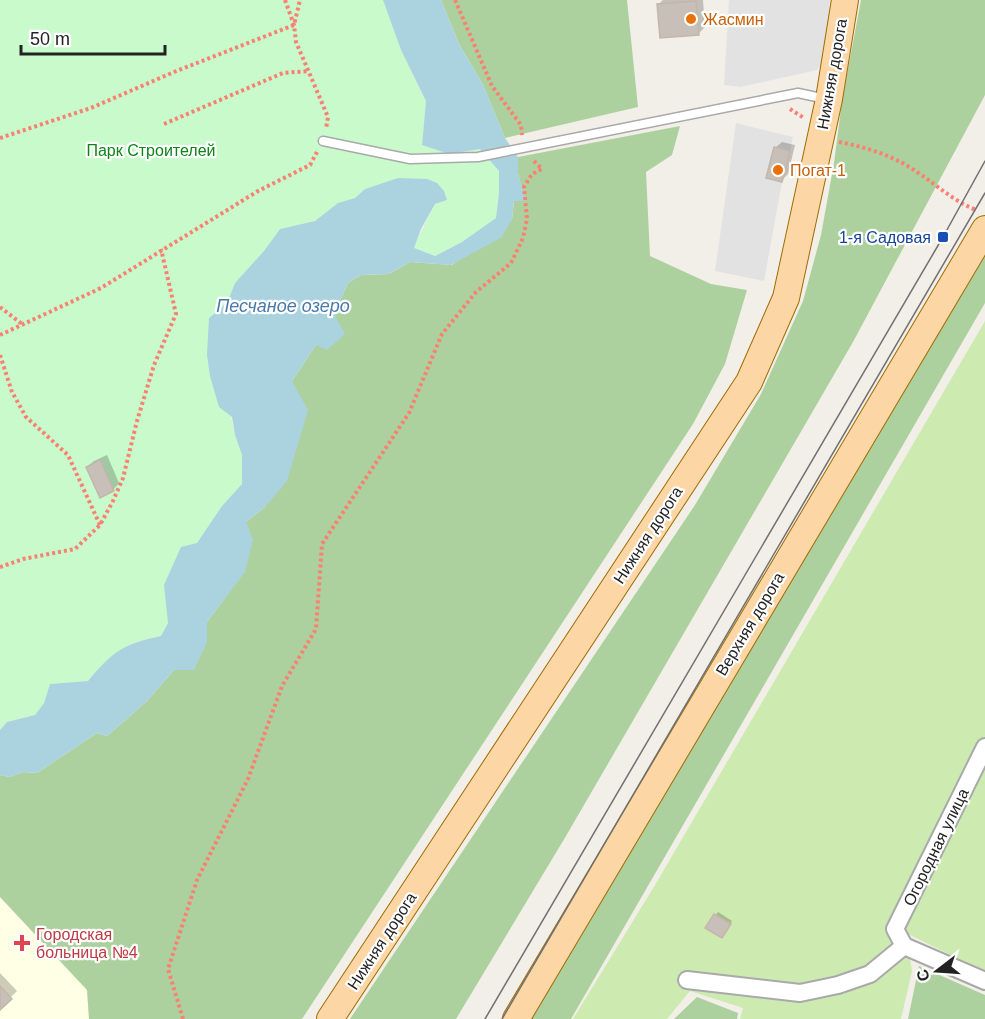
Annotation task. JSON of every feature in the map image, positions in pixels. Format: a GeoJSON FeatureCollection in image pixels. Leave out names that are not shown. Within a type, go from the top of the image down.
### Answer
{"type":"FeatureCollection","features":[{"type":"Feature","properties":{"kind":"main road","name":"Нижняя дорога"},"geometry":{"type":"LineString","coordinates":[[330,1019],[750,382],[786,298],[830,99],[845,0]]}},
{"type":"Feature","properties":{"kind":"main road","name":"Верхняя дорога"},"geometry":{"type":"LineString","coordinates":[[516,1019],[985,229]]}},
{"type":"Feature","properties":{"kind":"street","name":"Огородная улица"},"geometry":{"type":"LineString","coordinates":[[904,946],[895,929],[985,747]]}},
{"type":"Feature","properties":{"kind":"street"},"geometry":{"type":"LineString","coordinates":[[687,980],[800,993],[838,985],[870,974],[904,946],[985,981]]}},
{"type":"Feature","properties":{"kind":"lane"},"geometry":{"type":"LineString","coordinates":[[323,141],[410,159],[478,157],[798,93],[830,99]]}},
{"type":"Feature","properties":{"kind":"path"},"geometry":{"type":"LineString","coordinates":[[0,335],[101,288],[258,191],[310,165],[323,141],[328,117],[296,42],[294,25],[285,0]]}},
{"type":"Feature","properties":{"kind":"path"},"geometry":{"type":"LineString","coordinates":[[294,25],[300,0]]}},
{"type":"Feature","properties":{"kind":"path"},"geometry":{"type":"LineString","coordinates":[[183,1019],[168,969],[197,880],[248,779],[282,686],[316,629],[322,544],[409,413],[442,334],[476,292],[511,263],[523,238],[527,219],[524,187],[532,174],[542,169],[518,150],[521,125],[492,86],[455,0]]}},
{"type":"Feature","properties":{"kind":"path"},"geometry":{"type":"LineString","coordinates":[[0,138],[91,108],[174,72],[294,25]]}},
{"type":"Feature","properties":{"kind":"path"},"geometry":{"type":"LineString","coordinates":[[164,124],[283,73],[309,71]]}},
{"type":"Feature","properties":{"kind":"path"},"geometry":{"type":"LineString","coordinates":[[780,106],[789,108],[803,117],[805,135],[878,152],[915,171],[950,197],[985,214]]}},
{"type":"Feature","properties":{"kind":"path"},"geometry":{"type":"LineString","coordinates":[[0,567],[23,559],[75,549],[100,525],[123,478],[154,364],[176,314],[161,249]]}},
{"type":"Feature","properties":{"kind":"path"},"geometry":{"type":"LineString","coordinates":[[0,307],[22,324]]}},
{"type":"Feature","properties":{"kind":"path"},"geometry":{"type":"LineString","coordinates":[[0,355],[12,392],[26,417],[68,455],[100,525]]}},
{"type":"Feature","properties":{"kind":"shaded area"},"geometry":{"type":"Polygon","coordinates":[[[729,0],[830,0],[826,58],[817,70],[740,87],[724,85],[729,0]]]}},
{"type":"Feature","properties":{"kind":"shaded area"},"geometry":{"type":"Polygon","coordinates":[[[736,123],[793,137],[790,151],[774,148],[767,178],[782,182],[764,281],[715,271],[736,123]]]}},
{"type":"Feature","properties":{"kind":"shaded area","name":"Городская больница №4"},"geometry":{"type":"Polygon","coordinates":[[[0,897],[87,990],[89,1019],[0,1019],[0,897]]]}},
{"type":"Feature","properties":{"kind":"green space","name":"Парк Строителей"},"geometry":{"type":"Polygon","coordinates":[[[0,0],[383,0],[401,50],[426,101],[422,145],[449,154],[480,149],[499,171],[499,193],[496,218],[462,242],[434,256],[413,248],[435,204],[447,200],[398,178],[365,189],[355,198],[338,203],[315,221],[280,229],[235,283],[227,303],[209,318],[235,435],[242,455],[242,484],[222,506],[197,543],[167,605],[168,623],[161,636],[137,642],[120,650],[105,662],[88,681],[50,684],[44,703],[35,715],[7,722],[0,730],[0,0]]]}},
{"type":"Feature","properties":{"kind":"green space"},"geometry":{"type":"Polygon","coordinates":[[[441,0],[627,0],[638,107],[505,138],[483,85],[459,44],[441,0]]]}},
{"type":"Feature","properties":{"kind":"green space"},"geometry":{"type":"Polygon","coordinates":[[[861,0],[985,0],[985,95],[853,342],[566,836],[456,1019],[350,1019],[695,505],[761,394],[803,301],[821,235],[861,0]]]}},
{"type":"Feature","properties":{"kind":"green space"},"geometry":{"type":"Polygon","coordinates":[[[680,126],[672,155],[646,172],[650,256],[711,284],[747,290],[725,364],[693,424],[302,1019],[89,1019],[87,990],[0,897],[0,775],[9,777],[24,772],[37,773],[97,733],[107,736],[147,701],[174,670],[207,642],[207,622],[225,598],[246,522],[265,507],[292,381],[334,314],[348,283],[361,275],[389,274],[410,262],[452,265],[512,219],[514,201],[525,200],[518,174],[518,157],[680,126]]]}},
{"type":"Feature","properties":{"kind":"green space"},"geometry":{"type":"Polygon","coordinates":[[[985,256],[985,303],[571,1019],[528,1019],[985,256]]]}},
{"type":"Feature","properties":{"kind":"green space"},"geometry":{"type":"Polygon","coordinates":[[[985,321],[985,972],[906,933],[912,971],[901,1019],[740,1019],[743,1008],[690,991],[667,1019],[573,1019],[655,885],[985,321]]]}},
{"type":"Feature","properties":{"kind":"green space"},"geometry":{"type":"Polygon","coordinates":[[[919,966],[985,995],[985,1019],[908,1019],[919,966]]]}},
{"type":"Feature","properties":{"kind":"green space"},"geometry":{"type":"Polygon","coordinates":[[[697,997],[738,1013],[737,1019],[674,1019],[697,997]]]}},
{"type":"Feature","properties":{"kind":"water","name":"Песчаное озеро"},"geometry":{"type":"Polygon","coordinates":[[[383,0],[441,0],[459,44],[483,85],[505,138],[518,157],[518,174],[526,201],[514,201],[512,219],[502,237],[451,265],[410,262],[389,274],[361,275],[348,283],[334,314],[345,334],[327,350],[316,345],[292,381],[308,410],[287,481],[265,507],[246,522],[253,540],[245,572],[207,622],[207,642],[194,670],[174,670],[147,701],[107,736],[97,733],[37,773],[24,772],[9,777],[0,775],[0,730],[7,722],[35,715],[44,703],[50,684],[88,681],[105,662],[120,650],[137,642],[161,636],[168,623],[164,585],[181,547],[197,543],[222,506],[242,484],[242,455],[232,417],[219,407],[210,376],[207,355],[209,318],[227,303],[235,283],[280,229],[315,221],[338,203],[355,198],[365,189],[398,178],[427,179],[437,183],[444,191],[447,200],[435,204],[421,229],[414,248],[435,256],[462,242],[496,218],[499,171],[480,149],[449,154],[422,145],[426,101],[401,50],[383,0]]]}},
{"type":"Feature","properties":{"kind":"building"},"geometry":{"type":"Polygon","coordinates":[[[696,1],[699,35],[660,38],[657,4],[696,1]]]}},
{"type":"Feature","properties":{"kind":"building"},"geometry":{"type":"Polygon","coordinates":[[[774,147],[790,151],[782,182],[766,178],[774,147]]]}},
{"type":"Feature","properties":{"kind":"building"},"geometry":{"type":"Polygon","coordinates":[[[100,460],[114,491],[100,498],[86,467],[100,460]]]}},
{"type":"Feature","properties":{"kind":"building"},"geometry":{"type":"Polygon","coordinates":[[[714,914],[731,924],[722,938],[705,928],[714,914]]]}},
{"type":"Feature","properties":{"kind":"building"},"geometry":{"type":"Polygon","coordinates":[[[0,986],[12,999],[0,1010],[0,986]]]}},
{"type":"Feature","properties":{"kind":"tram line"},"geometry":{"type":"LineString","coordinates":[[485,1019],[943,237],[985,161]]}},
{"type":"Feature","properties":{"kind":"tram line"},"geometry":{"type":"LineString","coordinates":[[502,1019],[985,193]]}},
{"type":"Feature","properties":{"kind":"place","name":"Жасмин"},"geometry":{"type":"Point","coordinates":[691,19]}},
{"type":"Feature","properties":{"kind":"place","name":"Погат-1"},"geometry":{"type":"Point","coordinates":[778,170]}},
{"type":"Feature","properties":{"kind":"place","name":"1-я Садовая"},"geometry":{"type":"Point","coordinates":[943,237]}},
{"type":"Feature","properties":{"kind":"place","name":"Городская больница №4"},"geometry":{"type":"Point","coordinates":[22,943]}}]}
